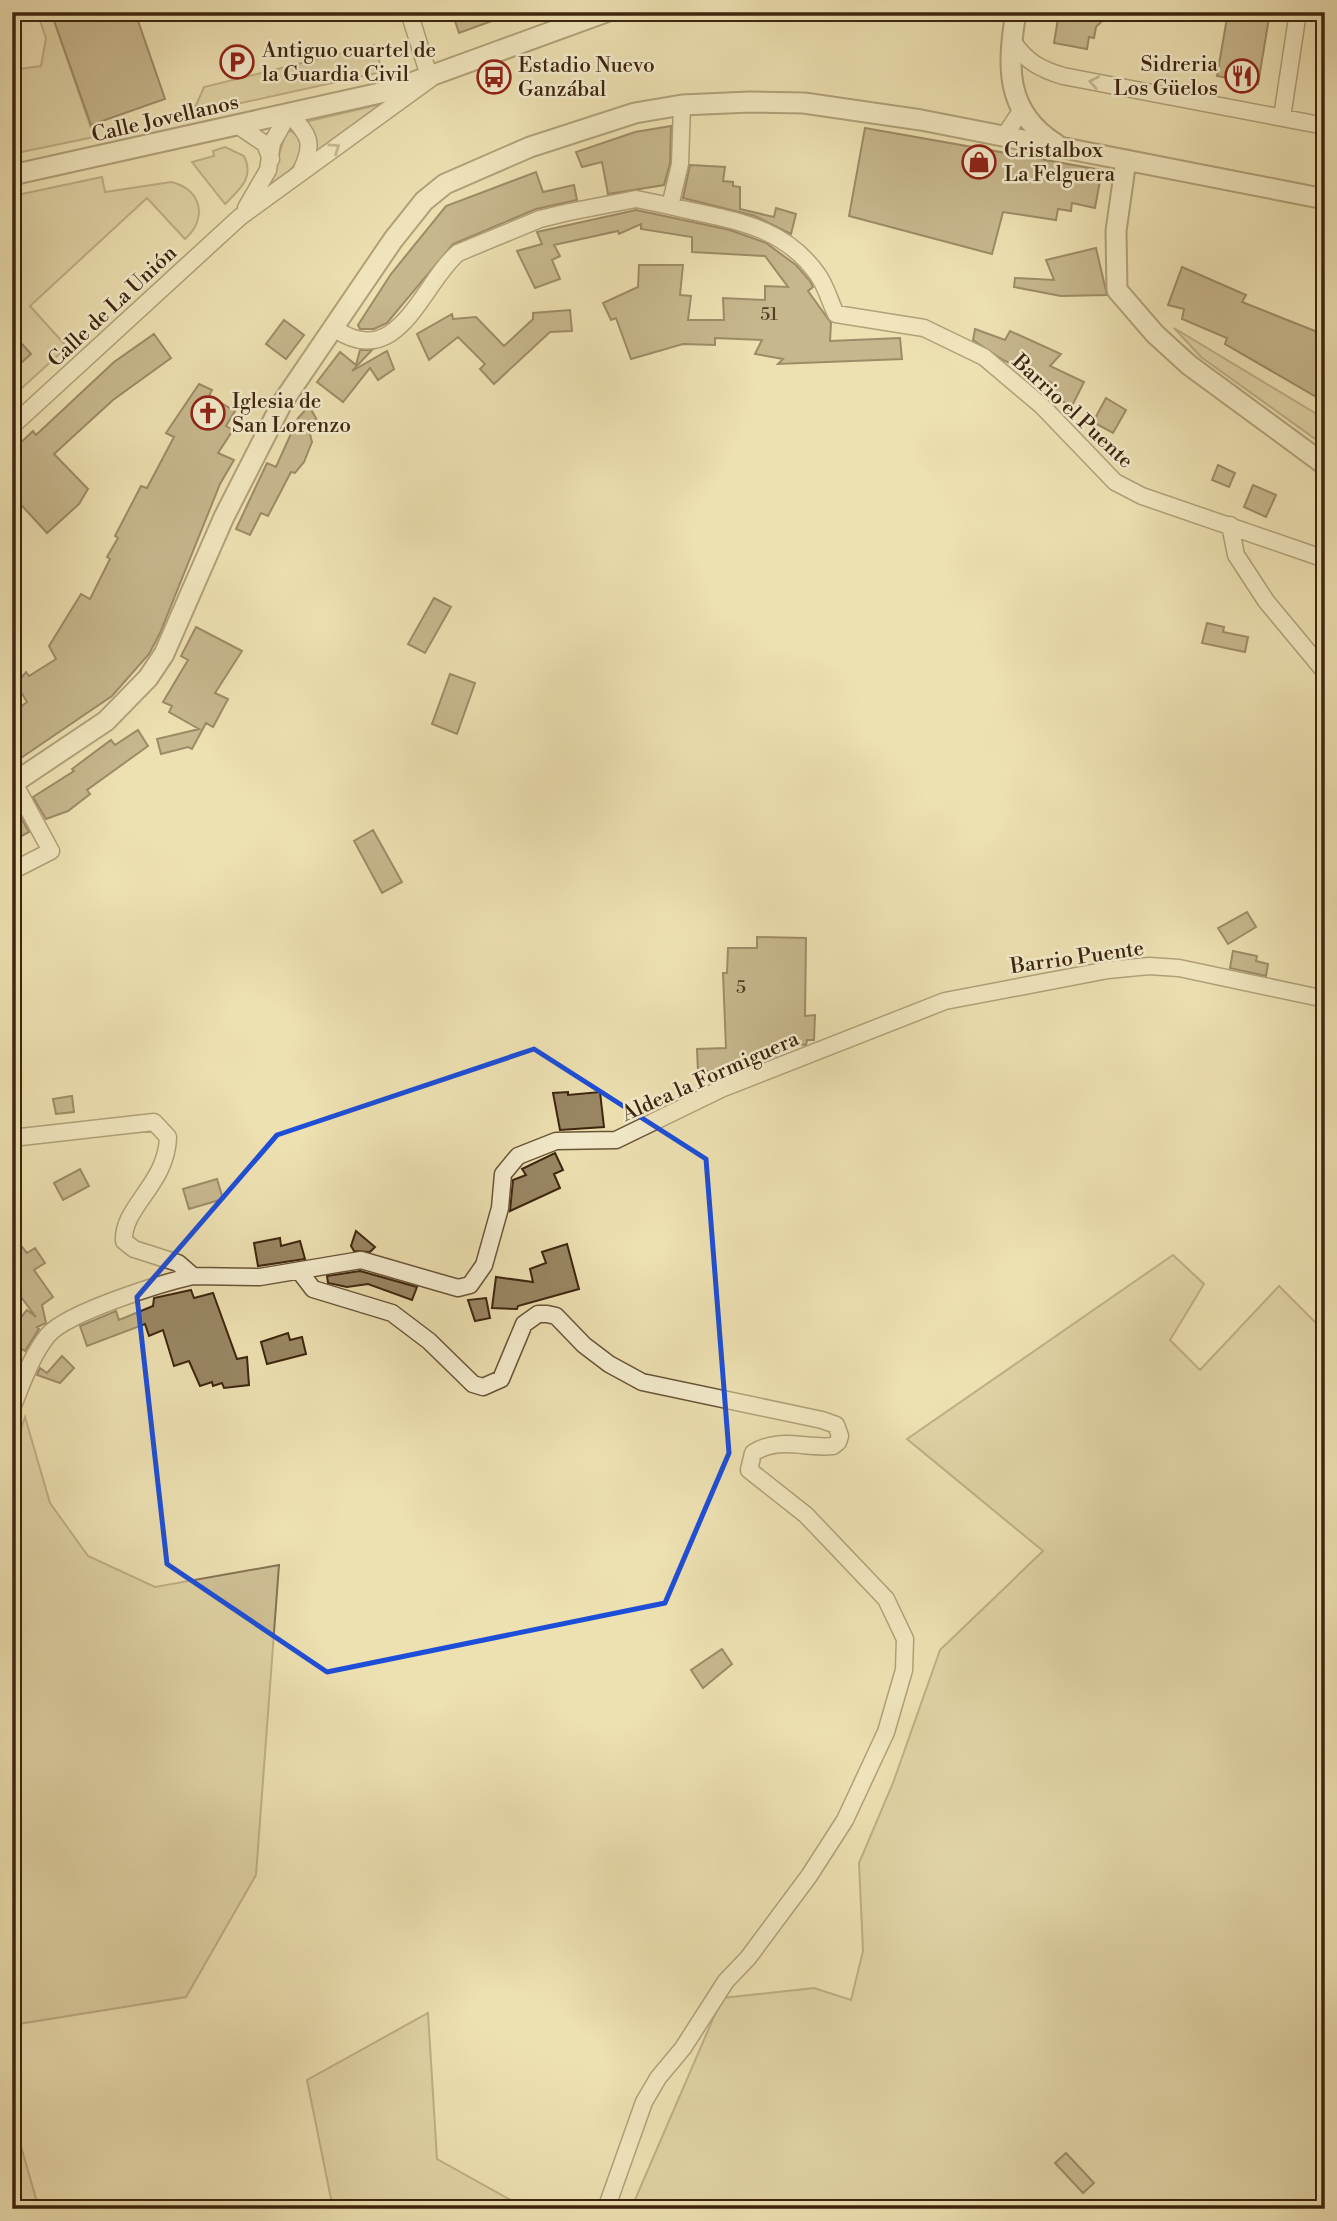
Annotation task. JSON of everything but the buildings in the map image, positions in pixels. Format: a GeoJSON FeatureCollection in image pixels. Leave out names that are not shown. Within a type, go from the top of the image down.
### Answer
{"type":"FeatureCollection","features":[{"type":"Feature","properties":{"kind":"street"},"geometry":{"type":"LineString","coordinates":[[409,12],[430,79]]}},
{"type":"Feature","properties":{"kind":"street","name":"Calle Jovellanos"},"geometry":{"type":"LineString","coordinates":[[12,175],[389,91],[430,79],[499,50],[606,12]]}},
{"type":"Feature","properties":{"kind":"street"},"geometry":{"type":"LineString","coordinates":[[1016,12],[1010,79],[1021,111],[1041,135],[1056,144]]}},
{"type":"Feature","properties":{"kind":"street"},"geometry":{"type":"LineString","coordinates":[[1282,117],[1298,12]]}},
{"type":"Feature","properties":{"kind":"street"},"geometry":{"type":"LineString","coordinates":[[1013,42],[1025,59],[1037,68],[1063,76],[1325,126]]}},
{"type":"Feature","properties":{"kind":"street","name":"Calle de La Unión"},"geometry":{"type":"LineString","coordinates":[[12,426],[240,217],[430,79]]}},
{"type":"Feature","properties":{"kind":"street"},"geometry":{"type":"LineString","coordinates":[[12,871],[51,851],[13,784],[106,721],[148,678],[164,654],[224,517],[282,403],[335,329],[379,260],[424,201],[445,184],[530,148],[635,113],[682,105],[804,103],[921,120],[1034,144],[1056,144],[1325,199]]}},
{"type":"Feature","properties":{"kind":"street"},"geometry":{"type":"LineString","coordinates":[[335,329],[358,339],[389,334],[408,320],[447,261],[457,253],[540,219],[636,199],[670,206],[680,164],[682,105]]}},
{"type":"Feature","properties":{"kind":"street"},"geometry":{"type":"LineString","coordinates":[[997,136],[1007,132],[1021,111]]}},
{"type":"Feature","properties":{"kind":"street"},"geometry":{"type":"LineString","coordinates":[[289,113],[309,139],[310,152],[301,171]]}},
{"type":"Feature","properties":{"kind":"street","name":"Calle de La Unión"},"geometry":{"type":"LineString","coordinates":[[240,217],[261,185],[271,159],[272,143],[289,113]]}},
{"type":"Feature","properties":{"kind":"street"},"geometry":{"type":"LineString","coordinates":[[237,125],[265,144],[271,159]]}},
{"type":"Feature","properties":{"kind":"street"},"geometry":{"type":"LineString","coordinates":[[1126,160],[1116,231],[1117,290],[1155,334],[1189,365],[1325,465]]}},
{"type":"Feature","properties":{"kind":"street","name":"Barrio el Puente"},"geometry":{"type":"LineString","coordinates":[[670,206],[753,226],[783,238],[819,276],[836,314],[923,328],[984,357],[1042,406],[1115,482],[1142,496],[1325,559]]}},
{"type":"Feature","properties":{"kind":"street"},"geometry":{"type":"LineString","coordinates":[[1230,525],[1236,555],[1266,601],[1325,672]]}},
{"type":"Feature","properties":{"kind":"street","name":"Barrio Puente"},"geometry":{"type":"LineString","coordinates":[[840,1042],[945,1001],[1108,970],[1149,966],[1179,968],[1325,999]]}},
{"type":"Feature","properties":{"kind":"street","name":"Aldea la Formiguera"},"geometry":{"type":"LineString","coordinates":[[12,1408],[35,1355],[50,1333],[78,1316],[167,1282],[193,1276],[237,1278],[300,1272],[362,1260],[464,1287],[479,1276],[484,1265],[500,1208],[503,1174],[518,1156],[556,1141],[616,1140],[645,1129],[703,1097],[840,1042]]}},
{"type":"Feature","properties":{"kind":"street","name":"Aldea la Formiguera"},"geometry":{"type":"LineString","coordinates":[[12,1138],[154,1122],[169,1137],[168,1157],[160,1174],[127,1220],[124,1241],[134,1249],[178,1263],[193,1276]]}},
{"type":"Feature","properties":{"kind":"street"},"geometry":{"type":"LineString","coordinates":[[300,1272],[313,1289],[392,1313],[429,1341],[473,1384],[483,1387],[501,1379],[524,1324],[538,1314],[547,1314],[556,1316],[584,1345],[609,1364],[642,1382],[822,1420],[836,1425],[839,1430],[838,1442],[833,1446],[782,1443],[763,1447],[753,1453],[749,1470],[755,1478],[806,1515],[871,1582],[895,1614],[907,1652],[886,1732],[859,1792],[818,1862],[748,1958],[726,1981],[644,2102],[606,2209]]}},
{"type":"Feature","properties":{"kind":"highlighted area"},"geometry":{"type":"Polygon","coordinates":[[[534,1049],[706,1159],[729,1453],[665,1603],[327,1672],[167,1564],[137,1297],[277,1135],[534,1049]]]}},
{"type":"Feature","properties":{"kind":"shaded area"},"geometry":{"type":"Polygon","coordinates":[[[37,12],[51,12],[94,137],[12,154],[12,70],[41,66],[46,38],[37,12]]]}},
{"type":"Feature","properties":{"kind":"shaded area"},"geometry":{"type":"Polygon","coordinates":[[[375,45],[382,72],[187,115],[193,112],[204,87],[375,45]]]}},
{"type":"Feature","properties":{"kind":"shaded area"},"geometry":{"type":"Polygon","coordinates":[[[394,101],[315,155],[305,122],[394,101]]]}},
{"type":"Feature","properties":{"kind":"shaded area"},"geometry":{"type":"Polygon","coordinates":[[[291,131],[300,138],[303,146],[301,155],[288,173],[264,193],[286,132],[291,131]]]}},
{"type":"Feature","properties":{"kind":"shaded area"},"geometry":{"type":"Polygon","coordinates":[[[225,147],[244,156],[248,171],[244,183],[225,204],[192,162],[214,156],[213,151],[225,147]]]}},
{"type":"Feature","properties":{"kind":"shaded area"},"geometry":{"type":"Polygon","coordinates":[[[102,177],[105,192],[171,182],[181,186],[195,198],[199,214],[197,223],[185,239],[147,198],[30,306],[67,347],[12,397],[12,196],[102,177]]]}},
{"type":"Feature","properties":{"kind":"shaded area"},"geometry":{"type":"Polygon","coordinates":[[[1174,328],[1325,419],[1325,446],[1201,357],[1174,328]]]}},
{"type":"Feature","properties":{"kind":"shaded area"},"geometry":{"type":"Polygon","coordinates":[[[1173,1255],[1204,1284],[1170,1340],[1200,1370],[1279,1286],[1325,1332],[1325,2209],[631,2209],[722,1998],[814,1988],[851,2000],[863,1951],[859,1863],[893,1783],[940,1650],[1043,1551],[907,1439],[1173,1255]]]}},
{"type":"Feature","properties":{"kind":"shaded area"},"geometry":{"type":"Polygon","coordinates":[[[25,1417],[50,1503],[88,1556],[155,1587],[279,1565],[256,1875],[186,1997],[12,2025],[12,1644],[15,1642],[12,1629],[12,1456],[25,1417]]]}},
{"type":"Feature","properties":{"kind":"shaded area"},"geometry":{"type":"Polygon","coordinates":[[[428,2013],[437,2159],[527,2209],[333,2209],[307,2080],[428,2013]]]}},
{"type":"Feature","properties":{"kind":"shaded area"},"geometry":{"type":"Polygon","coordinates":[[[12,2115],[39,2209],[12,2209],[12,2115]]]}},
{"type":"Feature","properties":{"kind":"place","name":"Antiguo cuartel de la Guardia Civil"},"geometry":{"type":"Point","coordinates":[237,62]}},
{"type":"Feature","properties":{"kind":"place","name":"Sidreria Los Güelos"},"geometry":{"type":"Point","coordinates":[1242,76]}},
{"type":"Feature","properties":{"kind":"place","name":"Estadio Nuevo Ganzábal"},"geometry":{"type":"Point","coordinates":[494,77]}},
{"type":"Feature","properties":{"kind":"place","name":"Cristalbox La Felguera"},"geometry":{"type":"Point","coordinates":[979,162]}},
{"type":"Feature","properties":{"kind":"place","name":"Iglesia de San Lorenzo"},"geometry":{"type":"Point","coordinates":[208,413]}}]}
